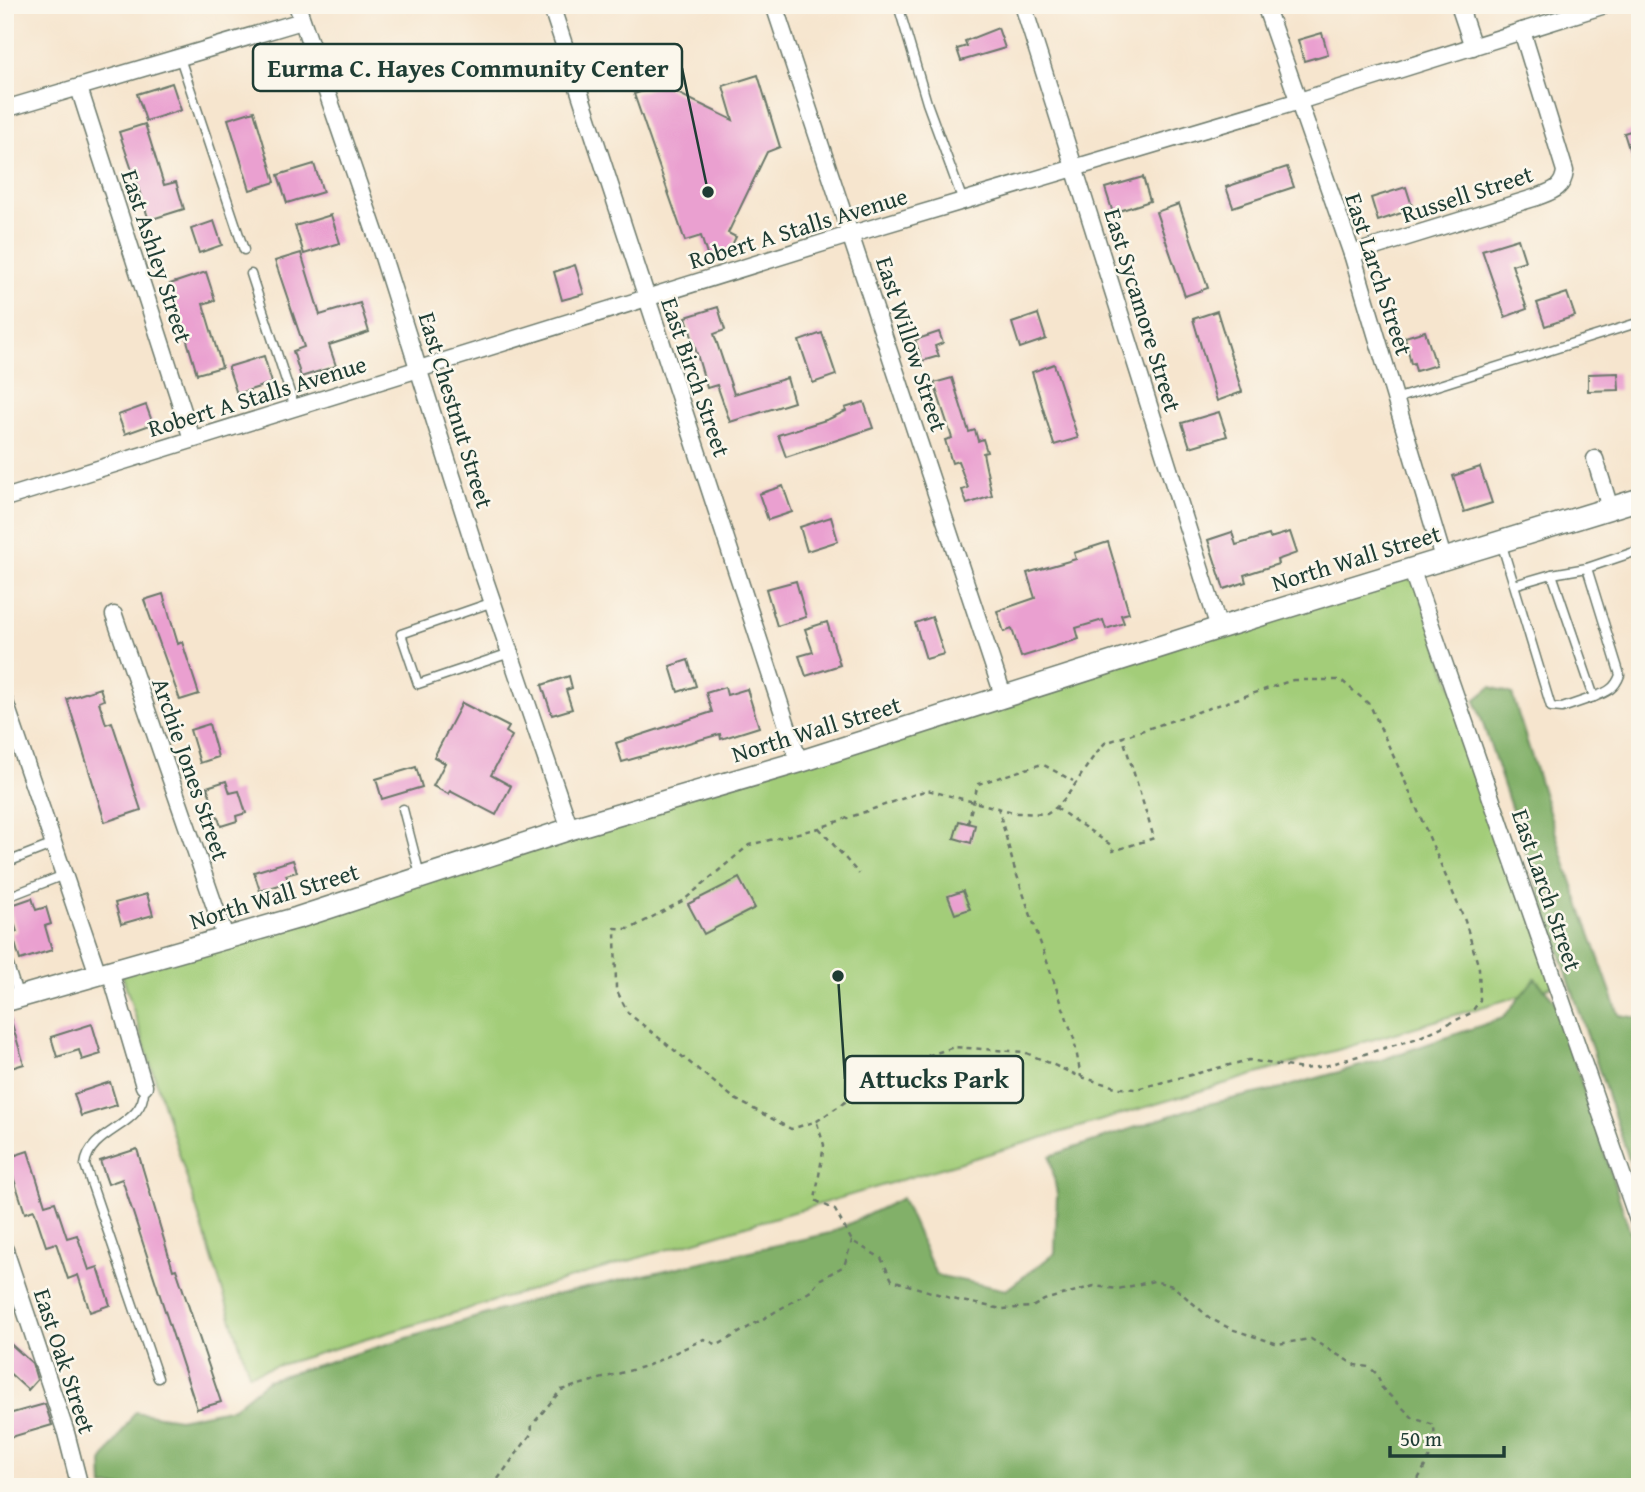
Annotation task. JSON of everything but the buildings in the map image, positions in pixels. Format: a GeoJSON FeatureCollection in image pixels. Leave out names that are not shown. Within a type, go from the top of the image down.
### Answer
{"type":"FeatureCollection","features":[{"type":"Feature","properties":{"kind":"street","name":"East Birch Street"},"geometry":{"type":"LineString","coordinates":[[551,5],[799,762]]}},
{"type":"Feature","properties":{"kind":"street","name":"East Willow Street"},"geometry":{"type":"LineString","coordinates":[[774,5],[1004,698]]}},
{"type":"Feature","properties":{"kind":"street","name":"East Sycamore Street"},"geometry":{"type":"LineString","coordinates":[[1023,5],[1219,628]]}},
{"type":"Feature","properties":{"kind":"street","name":"East Larch Street"},"geometry":{"type":"LineString","coordinates":[[1265,5],[1296,102],[1352,254],[1443,558]]}},
{"type":"Feature","properties":{"kind":"street"},"geometry":{"type":"LineString","coordinates":[[1460,5],[1472,47]]}},
{"type":"Feature","properties":{"kind":"street","name":"Robert A Stalls Avenue"},"geometry":{"type":"LineString","coordinates":[[5,498],[421,371],[852,234],[1296,102],[1605,5]]}},
{"type":"Feature","properties":{"kind":"street"},"geometry":{"type":"LineString","coordinates":[[5,109],[180,58],[300,13]]}},
{"type":"Feature","properties":{"kind":"street","name":"East Chestnut Street"},"geometry":{"type":"LineString","coordinates":[[300,13],[421,371],[493,603],[570,829]]}},
{"type":"Feature","properties":{"kind":"street","name":"Russell Street"},"geometry":{"type":"LineString","coordinates":[[1352,254],[1536,197],[1558,188],[1564,182],[1565,172],[1522,31]]}},
{"type":"Feature","properties":{"kind":"street","name":"East Ashley Street"},"geometry":{"type":"LineString","coordinates":[[79,88],[192,439]]}},
{"type":"Feature","properties":{"kind":"street"},"geometry":{"type":"LineString","coordinates":[[1595,459],[1610,508]]}},
{"type":"Feature","properties":{"kind":"street","name":"North Wall Street"},"geometry":{"type":"LineString","coordinates":[[12,999],[226,939],[570,829],[799,762],[1219,628],[1640,499]]}},
{"type":"Feature","properties":{"kind":"street","name":"East Larch Street"},"geometry":{"type":"LineString","coordinates":[[1411,568],[1640,1226]]}},
{"type":"Feature","properties":{"kind":"street","name":"Archie Jones Street"},"geometry":{"type":"LineString","coordinates":[[114,615],[226,939]]}},
{"type":"Feature","properties":{"kind":"street"},"geometry":{"type":"LineString","coordinates":[[5,702],[64,875],[104,972],[144,1086]]}},
{"type":"Feature","properties":{"kind":"street","name":"East Oak Street"},"geometry":{"type":"LineString","coordinates":[[5,1250],[80,1487]]}},
{"type":"Feature","properties":{"kind":"lane"},"geometry":{"type":"LineString","coordinates":[[898,5],[928,103],[963,201]]}},
{"type":"Feature","properties":{"kind":"lane"},"geometry":{"type":"LineString","coordinates":[[180,58],[244,250]]}},
{"type":"Feature","properties":{"kind":"lane"},"geometry":{"type":"LineString","coordinates":[[251,274],[295,408]]}},
{"type":"Feature","properties":{"kind":"lane"},"geometry":{"type":"LineString","coordinates":[[1395,399],[1640,322]]}},
{"type":"Feature","properties":{"kind":"lane"},"geometry":{"type":"LineString","coordinates":[[1501,542],[1551,707],[1562,708],[1608,692],[1616,685],[1620,675],[1587,568]]}},
{"type":"Feature","properties":{"kind":"lane"},"geometry":{"type":"LineString","coordinates":[[1514,585],[1552,573],[1587,568],[1640,550]]}},
{"type":"Feature","properties":{"kind":"lane"},"geometry":{"type":"LineString","coordinates":[[1552,573],[1594,697]]}},
{"type":"Feature","properties":{"kind":"lane"},"geometry":{"type":"LineString","coordinates":[[493,603],[401,634],[418,684],[510,653]]}},
{"type":"Feature","properties":{"kind":"lane"},"geometry":{"type":"LineString","coordinates":[[403,809],[420,878]]}},
{"type":"Feature","properties":{"kind":"lane"},"geometry":{"type":"LineString","coordinates":[[5,863],[54,844]]}},
{"type":"Feature","properties":{"kind":"lane"},"geometry":{"type":"LineString","coordinates":[[5,898],[64,875]]}},
{"type":"Feature","properties":{"kind":"lane"},"geometry":{"type":"LineString","coordinates":[[5,953],[12,999]]}},
{"type":"Feature","properties":{"kind":"lane"},"geometry":{"type":"LineString","coordinates":[[144,1086],[142,1105],[136,1114],[97,1142],[86,1156],[85,1165],[158,1378]]}},
{"type":"Feature","properties":{"kind":"path"},"geometry":{"type":"LineString","coordinates":[[1293,680],[1340,680],[1370,705],[1465,922],[1479,968],[1480,1000],[1471,1013],[1418,1038],[1325,1066],[1280,1067],[1249,1060],[1136,1089],[1081,1077],[1024,1052],[954,1047],[900,1065],[817,1121],[791,1129],[735,1099],[628,1013],[615,989],[615,928],[630,929],[684,900],[749,845],[819,828],[927,790],[1037,816],[1056,808],[1090,759],[1105,743],[1122,737],[1293,680]]}},
{"type":"Feature","properties":{"kind":"path"},"geometry":{"type":"LineString","coordinates":[[1056,808],[1111,845],[1113,851],[1154,838],[1122,737]]}},
{"type":"Feature","properties":{"kind":"path"},"geometry":{"type":"LineString","coordinates":[[968,823],[972,799],[982,782],[1034,765],[1048,765],[1074,782]]}},
{"type":"Feature","properties":{"kind":"path"},"geometry":{"type":"LineString","coordinates":[[998,807],[1014,867],[1071,1028],[1081,1077]]}},
{"type":"Feature","properties":{"kind":"path"},"geometry":{"type":"LineString","coordinates":[[819,828],[859,874]]}},
{"type":"Feature","properties":{"kind":"path"},"geometry":{"type":"LineString","coordinates":[[817,1121],[824,1145],[815,1200],[835,1210],[852,1241],[881,1258],[892,1280],[957,1300],[1002,1309],[1032,1307],[1044,1300],[1094,1286],[1118,1289],[1154,1281],[1173,1286],[1211,1319],[1231,1329],[1279,1344],[1311,1339],[1355,1365],[1369,1367],[1377,1374],[1382,1388],[1413,1418],[1434,1425],[1435,1447],[1414,1487]]}},
{"type":"Feature","properties":{"kind":"path"},"geometry":{"type":"LineString","coordinates":[[492,1487],[531,1434],[532,1425],[561,1390],[649,1365],[704,1339],[718,1345],[811,1292],[819,1280],[844,1266],[852,1241]]}},
{"type":"Feature","properties":{"kind":"green space"},"geometry":{"type":"Polygon","coordinates":[[[1411,568],[1556,985],[249,1374],[120,968],[1411,568]]]}},
{"type":"Feature","properties":{"kind":"green space"},"geometry":{"type":"Polygon","coordinates":[[[1491,687],[1512,694],[1567,869],[1619,1015],[1640,1018],[1640,1192],[1475,700],[1491,687]]]}},
{"type":"Feature","properties":{"kind":"green space"},"geometry":{"type":"Polygon","coordinates":[[[1535,978],[1555,1001],[1640,1263],[1640,1479],[1616,1487],[103,1487],[102,1462],[135,1412],[179,1419],[233,1408],[268,1380],[537,1299],[830,1233],[902,1198],[936,1275],[1006,1290],[1055,1253],[1057,1194],[1050,1156],[1199,1106],[1282,1088],[1381,1060],[1503,1018],[1535,978]]]}},
{"type":"Feature","properties":{"kind":"place","name":"Eurma C. Hayes Community Center"},"geometry":{"type":"Point","coordinates":[708,192]}},
{"type":"Feature","properties":{"kind":"place","name":"Attucks Park"},"geometry":{"type":"Point","coordinates":[838,976]}}]}
